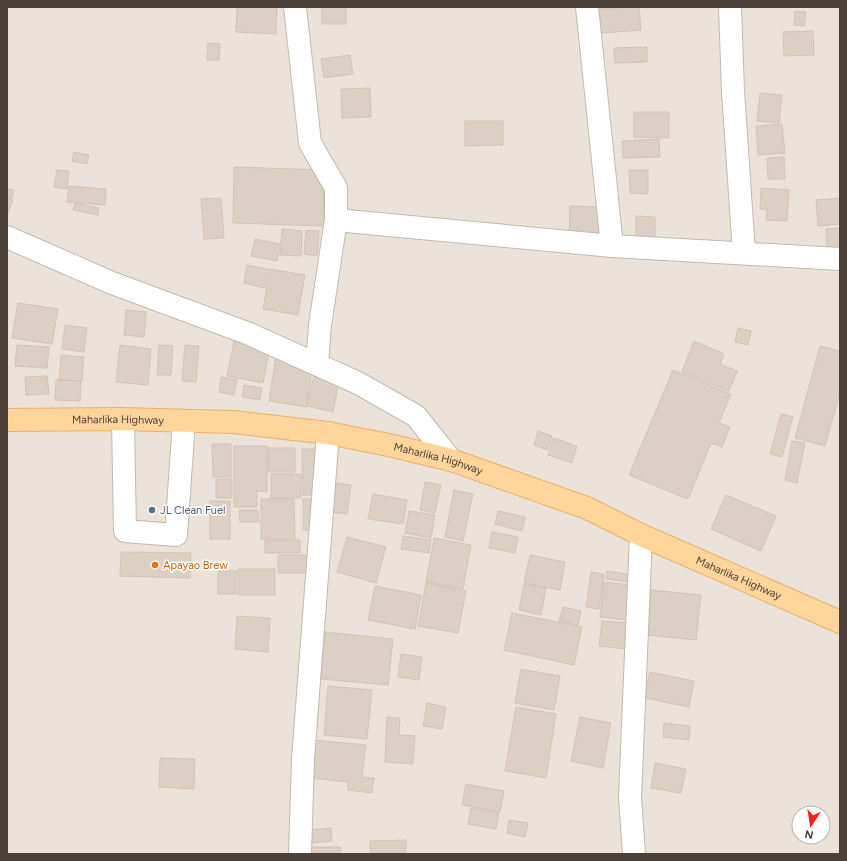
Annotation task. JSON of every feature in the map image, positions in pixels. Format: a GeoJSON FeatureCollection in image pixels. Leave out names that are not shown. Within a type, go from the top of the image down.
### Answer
{"type":"FeatureCollection","features":[{"type":"Feature","properties":{"kind":"main road","name":"Maharlika Highway"},"geometry":{"type":"LineString","coordinates":[[7,420],[234,422],[328,433],[389,445],[451,460],[587,508],[642,535],[840,622]]}},
{"type":"Feature","properties":{"kind":"street"},"geometry":{"type":"LineString","coordinates":[[295,7],[310,143],[336,188],[336,220],[320,325],[317,364]]}},
{"type":"Feature","properties":{"kind":"street"},"geometry":{"type":"LineString","coordinates":[[587,7],[612,246]]}},
{"type":"Feature","properties":{"kind":"street"},"geometry":{"type":"LineString","coordinates":[[730,7],[733,91],[744,253]]}},
{"type":"Feature","properties":{"kind":"street"},"geometry":{"type":"LineString","coordinates":[[336,220],[612,246],[840,259]]}},
{"type":"Feature","properties":{"kind":"street"},"geometry":{"type":"LineString","coordinates":[[7,237],[112,283],[248,333],[358,383],[416,416],[451,460]]}},
{"type":"Feature","properties":{"kind":"street"},"geometry":{"type":"LineString","coordinates":[[122,420],[125,532],[176,535],[184,421]]}},
{"type":"Feature","properties":{"kind":"street"},"geometry":{"type":"LineString","coordinates":[[300,854],[304,759],[328,433]]}},
{"type":"Feature","properties":{"kind":"street"},"geometry":{"type":"LineString","coordinates":[[634,854],[630,797],[642,535]]}},
{"type":"Feature","properties":{"kind":"shaded area"},"geometry":{"type":"Polygon","coordinates":[[[7,7],[840,7],[840,854],[7,854],[7,7]]]}},
{"type":"Feature","properties":{"kind":"building"},"geometry":{"type":"Polygon","coordinates":[[[237,7],[277,7],[276,34],[236,32],[237,7]]]}},
{"type":"Feature","properties":{"kind":"building"},"geometry":{"type":"Polygon","coordinates":[[[322,7],[346,7],[346,24],[322,24],[322,7]]]}},
{"type":"Feature","properties":{"kind":"building"},"geometry":{"type":"Polygon","coordinates":[[[639,7],[641,30],[601,33],[599,9],[639,7]]]}},
{"type":"Feature","properties":{"kind":"building"},"geometry":{"type":"Polygon","coordinates":[[[795,11],[806,12],[804,26],[794,25],[795,11]]]}},
{"type":"Feature","properties":{"kind":"building"},"geometry":{"type":"Polygon","coordinates":[[[813,31],[814,55],[784,56],[783,32],[813,31]]]}},
{"type":"Feature","properties":{"kind":"building"},"geometry":{"type":"Polygon","coordinates":[[[208,43],[220,44],[219,60],[207,60],[208,43]]]}},
{"type":"Feature","properties":{"kind":"building"},"geometry":{"type":"Polygon","coordinates":[[[647,47],[647,62],[615,63],[614,48],[647,47]]]}},
{"type":"Feature","properties":{"kind":"building"},"geometry":{"type":"Polygon","coordinates":[[[350,55],[353,74],[324,78],[321,59],[350,55]]]}},
{"type":"Feature","properties":{"kind":"building"},"geometry":{"type":"Polygon","coordinates":[[[370,88],[371,117],[342,118],[341,89],[370,88]]]}},
{"type":"Feature","properties":{"kind":"building"},"geometry":{"type":"Polygon","coordinates":[[[760,93],[782,95],[779,123],[757,121],[760,93]]]}},
{"type":"Feature","properties":{"kind":"building"},"geometry":{"type":"Polygon","coordinates":[[[634,112],[669,112],[669,138],[634,137],[634,112]]]}},
{"type":"Feature","properties":{"kind":"building"},"geometry":{"type":"Polygon","coordinates":[[[465,121],[503,121],[503,145],[465,146],[465,121]]]}},
{"type":"Feature","properties":{"kind":"building"},"geometry":{"type":"Polygon","coordinates":[[[782,124],[785,153],[758,155],[756,126],[782,124]]]}},
{"type":"Feature","properties":{"kind":"building"},"geometry":{"type":"Polygon","coordinates":[[[659,139],[660,157],[623,158],[622,141],[659,139]]]}},
{"type":"Feature","properties":{"kind":"building"},"geometry":{"type":"Polygon","coordinates":[[[74,152],[89,155],[87,164],[72,161],[74,152]]]}},
{"type":"Feature","properties":{"kind":"building"},"geometry":{"type":"Polygon","coordinates":[[[784,157],[785,179],[768,179],[767,158],[784,157]]]}},
{"type":"Feature","properties":{"kind":"building"},"geometry":{"type":"Polygon","coordinates":[[[234,167],[324,170],[323,226],[233,223],[234,167]]]}},
{"type":"Feature","properties":{"kind":"building"},"geometry":{"type":"Polygon","coordinates":[[[57,170],[69,171],[67,189],[54,187],[57,170]]]}},
{"type":"Feature","properties":{"kind":"building"},"geometry":{"type":"Polygon","coordinates":[[[629,170],[648,170],[648,194],[630,193],[629,170]]]}},
{"type":"Feature","properties":{"kind":"building"},"geometry":{"type":"Polygon","coordinates":[[[69,186],[106,189],[105,205],[67,202],[69,186]]]}},
{"type":"Feature","properties":{"kind":"building"},"geometry":{"type":"Polygon","coordinates":[[[761,188],[789,190],[787,221],[766,220],[767,210],[760,209],[761,188]]]}},
{"type":"Feature","properties":{"kind":"building"},"geometry":{"type":"Polygon","coordinates":[[[7,189],[14,190],[12,198],[7,197],[7,189]]]}},
{"type":"Feature","properties":{"kind":"building"},"geometry":{"type":"Polygon","coordinates":[[[7,198],[13,200],[7,215],[7,198]]]}},
{"type":"Feature","properties":{"kind":"building"},"geometry":{"type":"Polygon","coordinates":[[[221,198],[224,238],[204,239],[201,199],[221,198]]]}},
{"type":"Feature","properties":{"kind":"building"},"geometry":{"type":"Polygon","coordinates":[[[840,198],[840,224],[818,226],[816,200],[840,198]]]}},
{"type":"Feature","properties":{"kind":"building"},"geometry":{"type":"Polygon","coordinates":[[[75,203],[99,208],[98,215],[73,210],[75,203]]]}},
{"type":"Feature","properties":{"kind":"building"},"geometry":{"type":"Polygon","coordinates":[[[570,206],[603,207],[602,240],[569,239],[570,206]]]}},
{"type":"Feature","properties":{"kind":"building"},"geometry":{"type":"Polygon","coordinates":[[[636,216],[655,217],[655,237],[636,237],[636,216]]]}},
{"type":"Feature","properties":{"kind":"building"},"geometry":{"type":"Polygon","coordinates":[[[840,228],[840,248],[827,249],[826,229],[840,228]]]}},
{"type":"Feature","properties":{"kind":"building"},"geometry":{"type":"Polygon","coordinates":[[[282,229],[302,231],[301,256],[280,255],[282,229]]]}},
{"type":"Feature","properties":{"kind":"building"},"geometry":{"type":"Polygon","coordinates":[[[306,230],[319,231],[317,256],[304,254],[306,230]]]}},
{"type":"Feature","properties":{"kind":"building"},"geometry":{"type":"Polygon","coordinates":[[[255,239],[280,244],[277,261],[251,256],[255,239]]]}},
{"type":"Feature","properties":{"kind":"building"},"geometry":{"type":"Polygon","coordinates":[[[247,265],[268,269],[265,288],[244,283],[247,265]]]}},
{"type":"Feature","properties":{"kind":"building"},"geometry":{"type":"Polygon","coordinates":[[[270,269],[305,275],[298,315],[263,309],[270,269]]]}},
{"type":"Feature","properties":{"kind":"building"},"geometry":{"type":"Polygon","coordinates":[[[18,303],[58,309],[52,344],[12,338],[18,303]]]}},
{"type":"Feature","properties":{"kind":"building"},"geometry":{"type":"Polygon","coordinates":[[[126,310],[146,312],[144,337],[124,335],[126,310]]]}},
{"type":"Feature","properties":{"kind":"building"},"geometry":{"type":"Polygon","coordinates":[[[65,325],[87,328],[84,352],[62,349],[65,325]]]}},
{"type":"Feature","properties":{"kind":"building"},"geometry":{"type":"Polygon","coordinates":[[[738,328],[751,331],[748,345],[735,342],[738,328]]]}},
{"type":"Feature","properties":{"kind":"building"},"geometry":{"type":"Polygon","coordinates":[[[235,337],[269,352],[263,383],[227,376],[235,337]]]}},
{"type":"Feature","properties":{"kind":"building"},"geometry":{"type":"Polygon","coordinates":[[[694,341],[724,354],[720,364],[737,371],[729,391],[682,372],[694,341]]]}},
{"type":"Feature","properties":{"kind":"building"},"geometry":{"type":"Polygon","coordinates":[[[17,345],[49,347],[47,368],[15,366],[17,345]]]}},
{"type":"Feature","properties":{"kind":"building"},"geometry":{"type":"Polygon","coordinates":[[[120,345],[151,349],[148,385],[116,382],[120,345]]]}},
{"type":"Feature","properties":{"kind":"building"},"geometry":{"type":"Polygon","coordinates":[[[159,345],[173,346],[171,375],[157,375],[159,345]]]}},
{"type":"Feature","properties":{"kind":"building"},"geometry":{"type":"Polygon","coordinates":[[[185,345],[199,346],[196,382],[182,381],[185,345]]]}},
{"type":"Feature","properties":{"kind":"building"},"geometry":{"type":"Polygon","coordinates":[[[820,346],[840,351],[840,393],[825,446],[795,438],[820,346]]]}},
{"type":"Feature","properties":{"kind":"building"},"geometry":{"type":"Polygon","coordinates":[[[61,355],[84,357],[82,381],[59,380],[61,355]]]}},
{"type":"Feature","properties":{"kind":"building"},"geometry":{"type":"Polygon","coordinates":[[[276,356],[312,371],[306,407],[269,401],[276,356]]]}},
{"type":"Feature","properties":{"kind":"building"},"geometry":{"type":"Polygon","coordinates":[[[673,370],[731,394],[719,423],[730,427],[722,447],[711,443],[688,499],[629,475],[673,370]]]}},
{"type":"Feature","properties":{"kind":"building"},"geometry":{"type":"Polygon","coordinates":[[[314,375],[339,381],[333,412],[307,406],[314,375]]]}},
{"type":"Feature","properties":{"kind":"building"},"geometry":{"type":"Polygon","coordinates":[[[47,376],[49,394],[26,395],[25,377],[47,376]]]}},
{"type":"Feature","properties":{"kind":"building"},"geometry":{"type":"Polygon","coordinates":[[[221,377],[237,380],[234,395],[219,392],[221,377]]]}},
{"type":"Feature","properties":{"kind":"building"},"geometry":{"type":"Polygon","coordinates":[[[56,380],[81,381],[80,401],[55,400],[56,380]]]}},
{"type":"Feature","properties":{"kind":"building"},"geometry":{"type":"Polygon","coordinates":[[[244,385],[262,388],[260,400],[242,397],[244,385]]]}},
{"type":"Feature","properties":{"kind":"building"},"geometry":{"type":"Polygon","coordinates":[[[781,414],[793,417],[782,457],[770,454],[781,414]]]}},
{"type":"Feature","properties":{"kind":"building"},"geometry":{"type":"Polygon","coordinates":[[[538,431],[552,436],[547,450],[534,445],[538,431]]]}},
{"type":"Feature","properties":{"kind":"building"},"geometry":{"type":"Polygon","coordinates":[[[553,438],[577,446],[572,463],[548,455],[553,438]]]}},
{"type":"Feature","properties":{"kind":"building"},"geometry":{"type":"Polygon","coordinates":[[[792,441],[805,443],[797,483],[785,480],[792,441]]]}},
{"type":"Feature","properties":{"kind":"building"},"geometry":{"type":"Polygon","coordinates":[[[212,444],[231,444],[231,477],[213,477],[212,444]]]}},
{"type":"Feature","properties":{"kind":"building"},"geometry":{"type":"Polygon","coordinates":[[[234,446],[267,446],[267,492],[257,491],[257,507],[234,507],[234,446]]]}},
{"type":"Feature","properties":{"kind":"building"},"geometry":{"type":"Polygon","coordinates":[[[268,448],[295,448],[295,472],[268,472],[268,448]]]}},
{"type":"Feature","properties":{"kind":"building"},"geometry":{"type":"Polygon","coordinates":[[[302,449],[318,449],[319,495],[303,495],[302,449]]]}},
{"type":"Feature","properties":{"kind":"building"},"geometry":{"type":"Polygon","coordinates":[[[271,474],[301,474],[301,498],[271,498],[271,474]]]}},
{"type":"Feature","properties":{"kind":"building"},"geometry":{"type":"Polygon","coordinates":[[[216,479],[232,479],[232,498],[216,498],[216,479]]]}},
{"type":"Feature","properties":{"kind":"building"},"geometry":{"type":"Polygon","coordinates":[[[425,482],[441,485],[435,513],[420,510],[425,482]]]}},
{"type":"Feature","properties":{"kind":"building"},"geometry":{"type":"Polygon","coordinates":[[[335,483],[351,485],[347,514],[331,512],[335,483]]]}},
{"type":"Feature","properties":{"kind":"building"},"geometry":{"type":"Polygon","coordinates":[[[454,490],[473,494],[463,541],[445,537],[454,490]]]}},
{"type":"Feature","properties":{"kind":"building"},"geometry":{"type":"Polygon","coordinates":[[[373,494],[407,500],[403,524],[368,519],[373,494]]]}},
{"type":"Feature","properties":{"kind":"building"},"geometry":{"type":"Polygon","coordinates":[[[726,495],[776,516],[761,551],[711,529],[726,495]]]}},
{"type":"Feature","properties":{"kind":"building"},"geometry":{"type":"Polygon","coordinates":[[[261,499],[294,499],[295,539],[261,539],[261,499]]]}},
{"type":"Feature","properties":{"kind":"building"},"geometry":{"type":"Polygon","coordinates":[[[303,499],[316,499],[316,530],[303,530],[303,499]]]}},
{"type":"Feature","properties":{"kind":"building"},"geometry":{"type":"Polygon","coordinates":[[[210,501],[230,501],[230,539],[210,539],[210,501]]]}},
{"type":"Feature","properties":{"kind":"building"},"geometry":{"type":"Polygon","coordinates":[[[239,510],[258,510],[259,522],[240,522],[239,510]]]}},
{"type":"Feature","properties":{"kind":"building"},"geometry":{"type":"Polygon","coordinates":[[[409,511],[435,515],[431,538],[405,533],[409,511]]]}},
{"type":"Feature","properties":{"kind":"building"},"geometry":{"type":"Polygon","coordinates":[[[498,511],[525,517],[522,531],[495,524],[498,511]]]}},
{"type":"Feature","properties":{"kind":"building"},"geometry":{"type":"Polygon","coordinates":[[[492,532],[518,537],[515,553],[489,548],[492,532]]]}},
{"type":"Feature","properties":{"kind":"building"},"geometry":{"type":"Polygon","coordinates":[[[403,536],[431,540],[429,553],[401,549],[403,536]]]}},
{"type":"Feature","properties":{"kind":"building"},"geometry":{"type":"Polygon","coordinates":[[[347,537],[386,547],[376,583],[337,572],[347,537]]]}},
{"type":"Feature","properties":{"kind":"building"},"geometry":{"type":"Polygon","coordinates":[[[434,538],[471,545],[463,589],[426,582],[434,538]]]}},
{"type":"Feature","properties":{"kind":"building"},"geometry":{"type":"Polygon","coordinates":[[[265,540],[300,540],[300,553],[265,553],[265,540]]]}},
{"type":"Feature","properties":{"kind":"building","name":"Apayao Brew"},"geometry":{"type":"Polygon","coordinates":[[[121,552],[191,553],[190,578],[120,576],[121,552]]]}},
{"type":"Feature","properties":{"kind":"building"},"geometry":{"type":"Polygon","coordinates":[[[278,555],[310,555],[310,573],[278,573],[278,555]]]}},
{"type":"Feature","properties":{"kind":"building"},"geometry":{"type":"Polygon","coordinates":[[[530,555],[565,562],[560,590],[524,583],[530,555]]]}},
{"type":"Feature","properties":{"kind":"building"},"geometry":{"type":"Polygon","coordinates":[[[238,569],[275,569],[275,595],[238,595],[238,569]]]}},
{"type":"Feature","properties":{"kind":"building"},"geometry":{"type":"Polygon","coordinates":[[[218,571],[236,571],[236,594],[218,594],[218,571]]]}},
{"type":"Feature","properties":{"kind":"building"},"geometry":{"type":"Polygon","coordinates":[[[607,571],[632,575],[631,582],[606,579],[607,571]]]}},
{"type":"Feature","properties":{"kind":"building"},"geometry":{"type":"Polygon","coordinates":[[[591,572],[604,574],[599,609],[586,607],[591,572]]]}},
{"type":"Feature","properties":{"kind":"building"},"geometry":{"type":"Polygon","coordinates":[[[604,582],[631,585],[627,620],[600,617],[604,582]]]}},
{"type":"Feature","properties":{"kind":"building"},"geometry":{"type":"Polygon","coordinates":[[[426,583],[466,591],[458,633],[418,626],[426,583]]]}},
{"type":"Feature","properties":{"kind":"building"},"geometry":{"type":"Polygon","coordinates":[[[524,584],[546,588],[541,615],[519,610],[524,584]]]}},
{"type":"Feature","properties":{"kind":"building"},"geometry":{"type":"Polygon","coordinates":[[[375,586],[421,595],[415,629],[368,620],[375,586]]]}},
{"type":"Feature","properties":{"kind":"building"},"geometry":{"type":"Polygon","coordinates":[[[651,590],[701,595],[696,640],[646,635],[651,590]]]}},
{"type":"Feature","properties":{"kind":"building"},"geometry":{"type":"Polygon","coordinates":[[[563,607],[581,611],[578,625],[559,621],[563,607]]]}},
{"type":"Feature","properties":{"kind":"building"},"geometry":{"type":"Polygon","coordinates":[[[512,613],[582,627],[574,665],[504,650],[512,613]]]}},
{"type":"Feature","properties":{"kind":"building"},"geometry":{"type":"Polygon","coordinates":[[[237,616],[270,618],[268,652],[235,649],[237,616]]]}},
{"type":"Feature","properties":{"kind":"building"},"geometry":{"type":"Polygon","coordinates":[[[602,621],[629,623],[626,649],[599,646],[602,621]]]}},
{"type":"Feature","properties":{"kind":"building"},"geometry":{"type":"Polygon","coordinates":[[[325,632],[393,639],[388,685],[321,679],[325,632]]]}},
{"type":"Feature","properties":{"kind":"building"},"geometry":{"type":"Polygon","coordinates":[[[401,654],[422,657],[419,680],[398,677],[401,654]]]}},
{"type":"Feature","properties":{"kind":"building"},"geometry":{"type":"Polygon","coordinates":[[[521,669],[560,676],[554,710],[515,703],[521,669]]]}},
{"type":"Feature","properties":{"kind":"building"},"geometry":{"type":"Polygon","coordinates":[[[650,672],[694,681],[689,707],[644,698],[650,672]]]}},
{"type":"Feature","properties":{"kind":"building"},"geometry":{"type":"Polygon","coordinates":[[[328,686],[372,690],[367,739],[324,735],[328,686]]]}},
{"type":"Feature","properties":{"kind":"building"},"geometry":{"type":"Polygon","coordinates":[[[427,703],[446,707],[442,729],[423,726],[427,703]]]}},
{"type":"Feature","properties":{"kind":"building"},"geometry":{"type":"Polygon","coordinates":[[[516,707],[556,714],[546,778],[505,771],[516,707]]]}},
{"type":"Feature","properties":{"kind":"building"},"geometry":{"type":"Polygon","coordinates":[[[387,717],[400,718],[399,735],[415,736],[413,764],[385,762],[387,717]]]}},
{"type":"Feature","properties":{"kind":"building"},"geometry":{"type":"Polygon","coordinates":[[[580,717],[611,723],[603,768],[571,761],[580,717]]]}},
{"type":"Feature","properties":{"kind":"building"},"geometry":{"type":"Polygon","coordinates":[[[664,723],[690,726],[689,740],[663,737],[664,723]]]}},
{"type":"Feature","properties":{"kind":"building"},"geometry":{"type":"Polygon","coordinates":[[[313,740],[366,745],[362,777],[374,778],[372,793],[348,790],[348,782],[309,778],[313,740]]]}},
{"type":"Feature","properties":{"kind":"building"},"geometry":{"type":"Polygon","coordinates":[[[160,758],[195,759],[194,789],[159,787],[160,758]]]}},
{"type":"Feature","properties":{"kind":"building"},"geometry":{"type":"Polygon","coordinates":[[[655,763],[686,769],[681,793],[651,788],[655,763]]]}},
{"type":"Feature","properties":{"kind":"building"},"geometry":{"type":"Polygon","coordinates":[[[466,784],[504,791],[500,812],[462,805],[466,784]]]}},
{"type":"Feature","properties":{"kind":"building"},"geometry":{"type":"Polygon","coordinates":[[[471,808],[499,813],[496,829],[468,824],[471,808]]]}},
{"type":"Feature","properties":{"kind":"building"},"geometry":{"type":"Polygon","coordinates":[[[509,820],[528,823],[525,837],[507,833],[509,820]]]}},
{"type":"Feature","properties":{"kind":"building"},"geometry":{"type":"Polygon","coordinates":[[[331,828],[332,841],[311,843],[310,830],[331,828]]]}},
{"type":"Feature","properties":{"kind":"building"},"geometry":{"type":"Polygon","coordinates":[[[406,840],[406,854],[370,854],[370,841],[406,840]]]}},
{"type":"Feature","properties":{"kind":"building"},"geometry":{"type":"Polygon","coordinates":[[[311,847],[340,847],[340,854],[311,854],[311,847]]]}},
{"type":"Feature","properties":{"kind":"place","name":"JL Clean Fuel"},"geometry":{"type":"Point","coordinates":[152,510]}},
{"type":"Feature","properties":{"kind":"place","name":"Apayao Brew"},"geometry":{"type":"Point","coordinates":[155,565]}}]}
